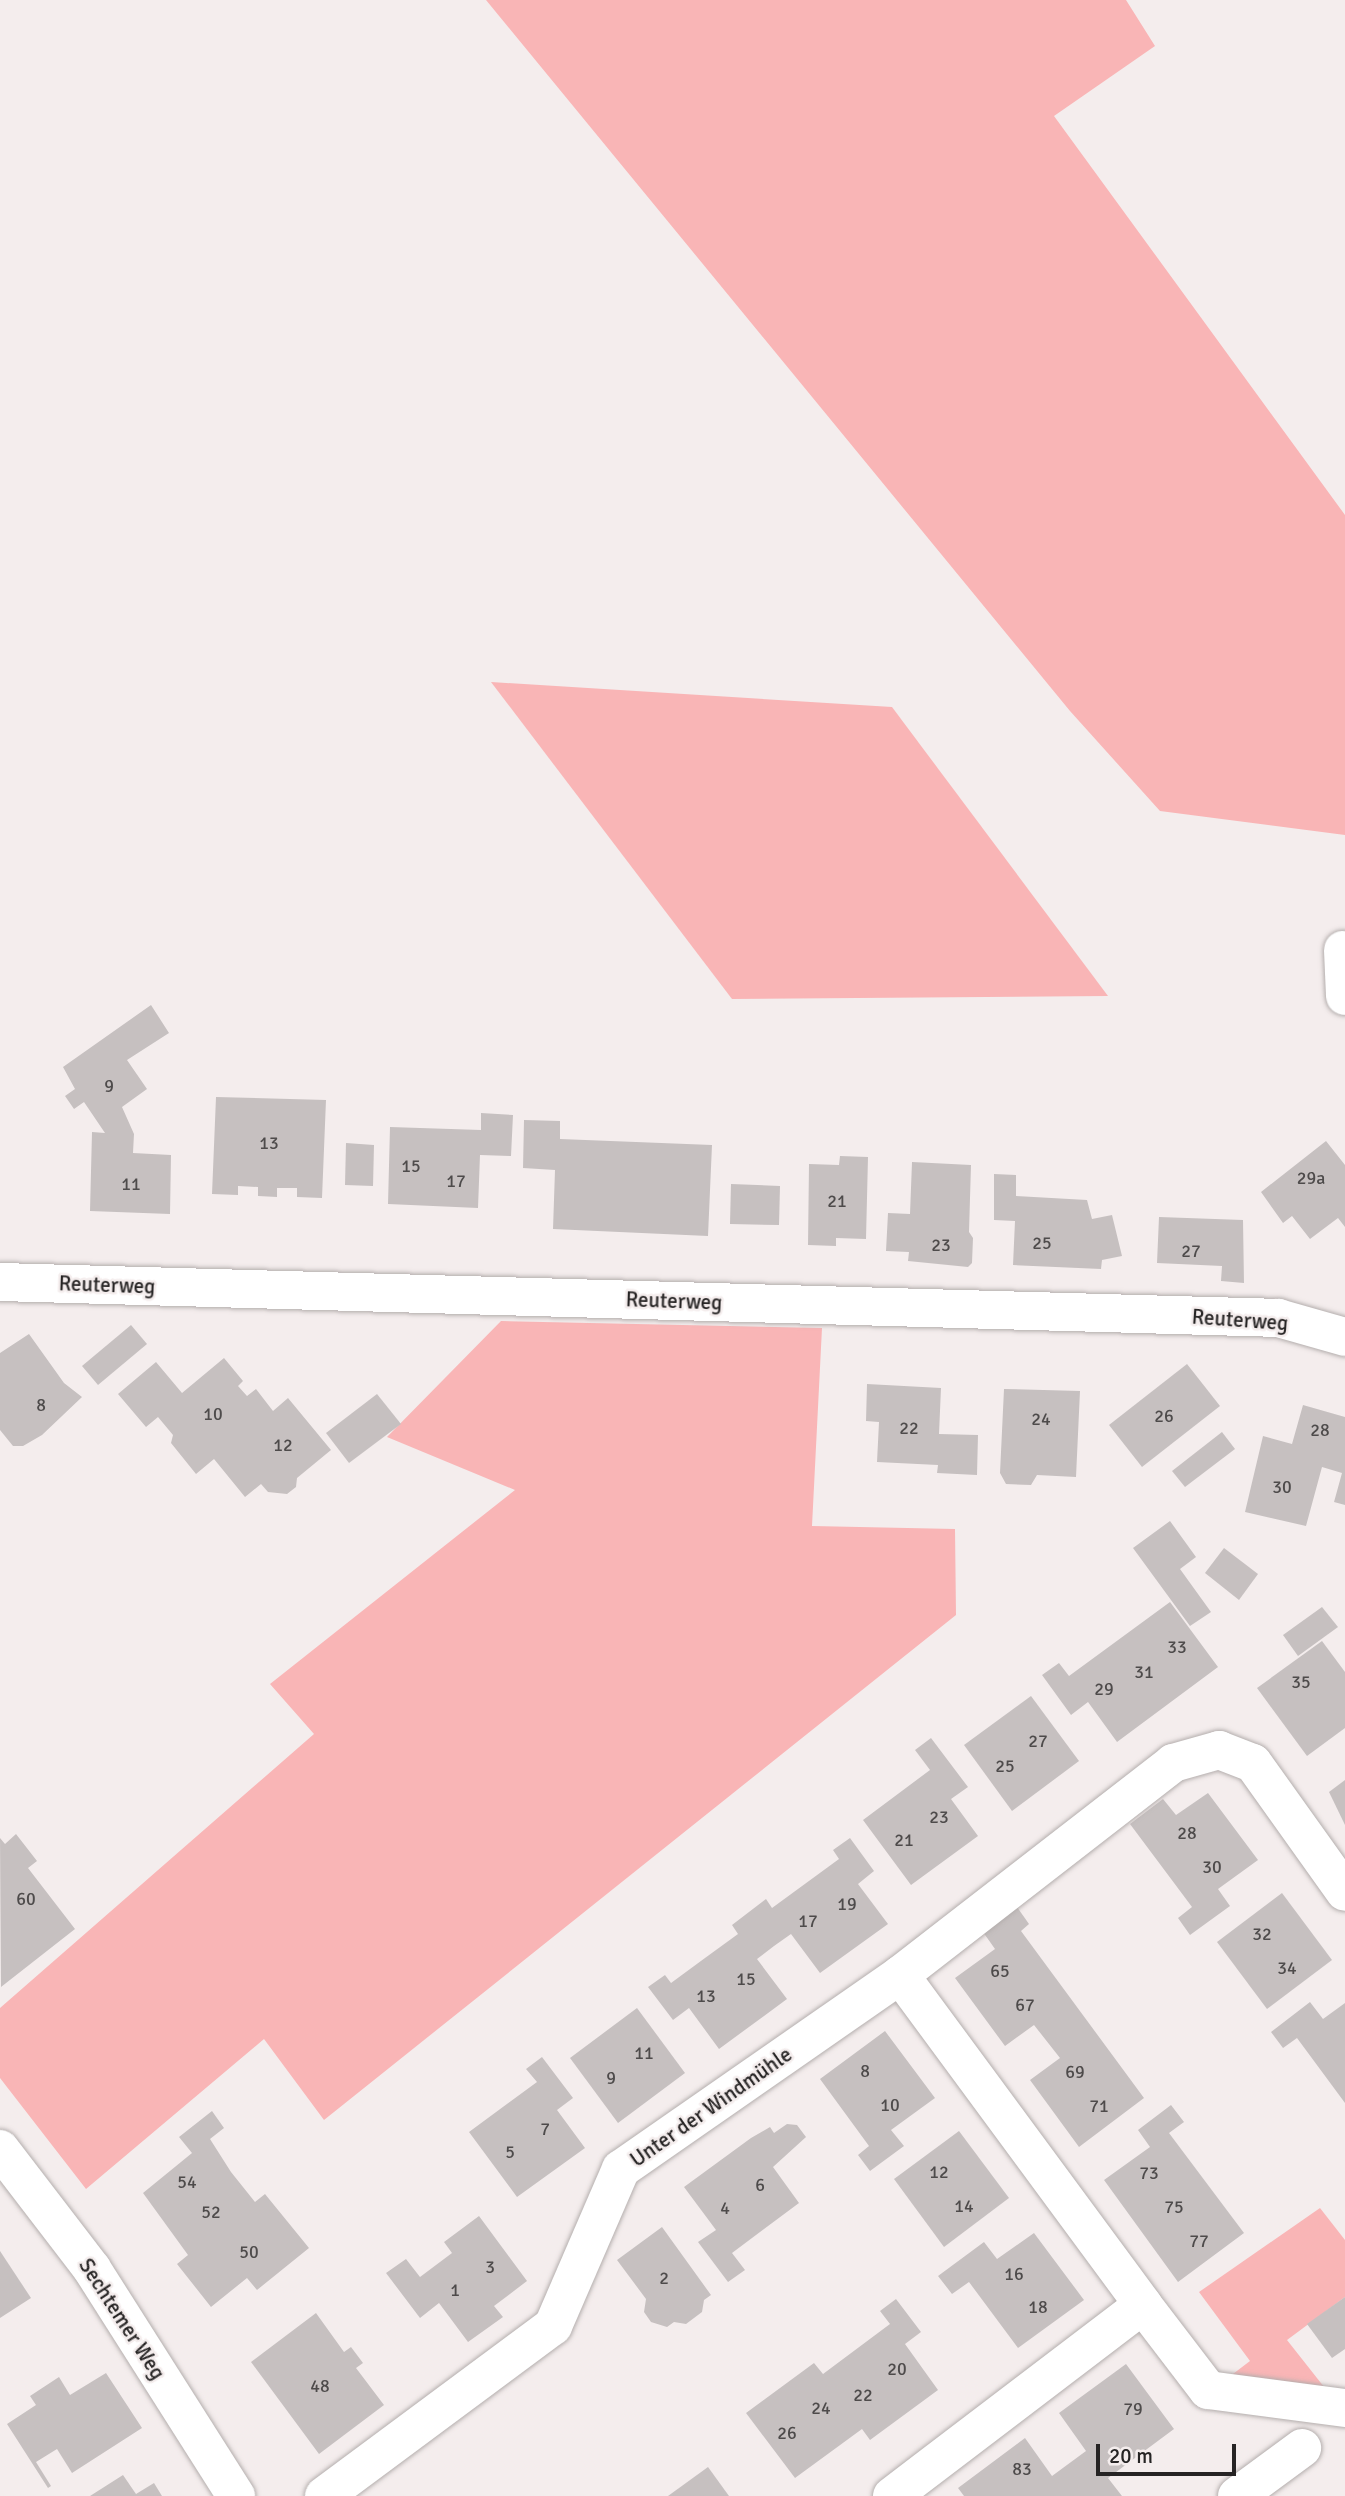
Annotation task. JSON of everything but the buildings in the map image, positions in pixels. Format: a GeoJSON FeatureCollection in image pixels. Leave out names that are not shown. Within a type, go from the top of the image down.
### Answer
{"type":"FeatureCollection","features":[{"type":"Feature","properties":{"kind":"street"},"geometry":{"type":"LineString","coordinates":[[1343,950],[1345,996]]}},
{"type":"Feature","properties":{"kind":"street","name":"Reuterweg"},"geometry":{"type":"LineString","coordinates":[[0,1282],[1278,1318],[1345,1337]]}},
{"type":"Feature","properties":{"kind":"street","name":"Unter der Windmühle"},"geometry":{"type":"LineString","coordinates":[[324,2496],[553,2326],[621,2169],[900,1975],[1173,1763],[1219,1750],[1253,1763],[1345,1892]]}},
{"type":"Feature","properties":{"kind":"street"},"geometry":{"type":"LineString","coordinates":[[900,1975],[1208,2390],[1345,2408]]}},
{"type":"Feature","properties":{"kind":"street","name":"Sechtemer Weg"},"geometry":{"type":"LineString","coordinates":[[0,2148],[92,2269],[236,2496]]}},
{"type":"Feature","properties":{"kind":"street"},"geometry":{"type":"LineString","coordinates":[[892,2496],[1143,2305]]}},
{"type":"Feature","properties":{"kind":"street"},"geometry":{"type":"LineString","coordinates":[[1237,2496],[1302,2448]]}},
{"type":"Feature","properties":{"kind":"shaded area"},"geometry":{"type":"Polygon","coordinates":[[[486,0],[1126,0],[1155,46],[1054,116],[1345,515],[1345,835],[1160,811],[1070,711],[486,0]]]}},
{"type":"Feature","properties":{"kind":"shaded area"},"geometry":{"type":"Polygon","coordinates":[[[491,682],[892,707],[1108,996],[732,999],[491,682]]]}},
{"type":"Feature","properties":{"kind":"shaded area"},"geometry":{"type":"Polygon","coordinates":[[[501,1321],[822,1328],[812,1526],[955,1529],[956,1615],[324,2120],[264,2039],[86,2189],[0,2078],[0,2008],[314,1734],[270,1684],[515,1490],[387,1437],[501,1321]]]}},
{"type":"Feature","properties":{"kind":"shaded area"},"geometry":{"type":"Polygon","coordinates":[[[1320,2208],[1345,2240],[1345,2297],[1287,2340],[1328,2392],[1225,2380],[1250,2361],[1199,2292],[1320,2208]]]}}]}
